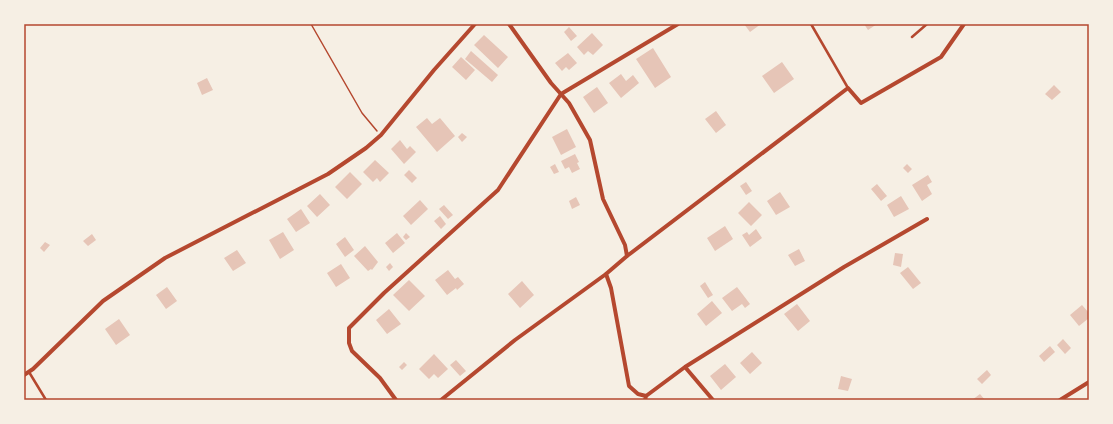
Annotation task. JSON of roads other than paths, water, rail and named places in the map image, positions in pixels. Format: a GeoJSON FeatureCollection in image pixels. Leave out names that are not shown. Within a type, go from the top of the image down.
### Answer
{"type":"FeatureCollection","features":[{"type":"Feature","properties":{"kind":"street"},"geometry":{"type":"LineString","coordinates":[[24,375],[103,302],[165,258],[328,174],[366,148],[380,136],[434,70],[475,24]]}},
{"type":"Feature","properties":{"kind":"street"},"geometry":{"type":"LineString","coordinates":[[509,24],[551,82],[569,103],[590,140],[603,199],[625,245],[627,256]]}},
{"type":"Feature","properties":{"kind":"street"},"geometry":{"type":"LineString","coordinates":[[396,400],[380,378],[352,351],[349,343],[349,328],[384,293],[498,190],[561,94],[678,24]]}},
{"type":"Feature","properties":{"kind":"street"},"geometry":{"type":"LineString","coordinates":[[441,400],[515,340],[606,274],[627,256],[848,88],[861,103],[941,57],[964,24]]}},
{"type":"Feature","properties":{"kind":"street"},"geometry":{"type":"LineString","coordinates":[[606,274],[611,288],[629,386],[638,394],[646,398],[685,367],[844,267],[927,219]]}},
{"type":"Feature","properties":{"kind":"street"},"geometry":{"type":"LineString","coordinates":[[685,367],[713,400]]}},
{"type":"Feature","properties":{"kind":"street"},"geometry":{"type":"LineString","coordinates":[[1060,400],[1089,382]]}},
{"type":"Feature","properties":{"kind":"lane"},"geometry":{"type":"LineString","coordinates":[[811,24],[848,88]]}},
{"type":"Feature","properties":{"kind":"lane"},"geometry":{"type":"LineString","coordinates":[[912,37],[927,24]]}},
{"type":"Feature","properties":{"kind":"lane"},"geometry":{"type":"LineString","coordinates":[[29,372],[46,400]]}}]}
